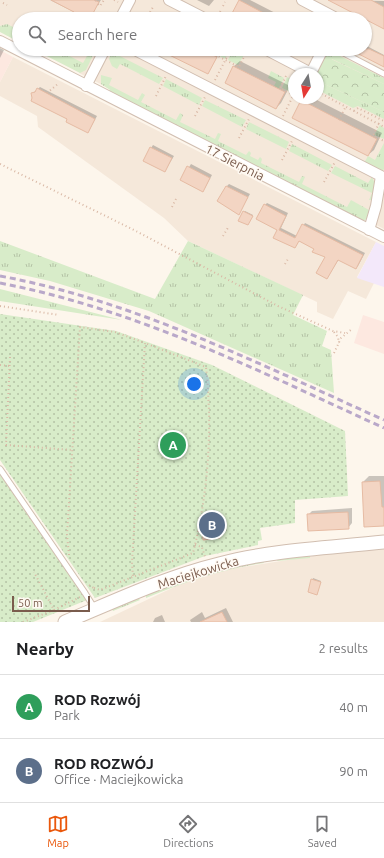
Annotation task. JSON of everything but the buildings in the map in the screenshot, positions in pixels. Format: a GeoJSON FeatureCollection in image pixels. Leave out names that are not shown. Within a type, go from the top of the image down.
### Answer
{"type":"FeatureCollection","features":[{"type":"Feature","properties":{"kind":"street"},"geometry":{"type":"LineString","coordinates":[[124,12],[130,0]]}},
{"type":"Feature","properties":{"kind":"street"},"geometry":{"type":"LineString","coordinates":[[169,0],[192,12]]}},
{"type":"Feature","properties":{"kind":"street"},"geometry":{"type":"LineString","coordinates":[[302,0],[325,12]]}},
{"type":"Feature","properties":{"kind":"street","name":"17 Sierpnia"},"geometry":{"type":"LineString","coordinates":[[0,41],[12,47]]}},
{"type":"Feature","properties":{"kind":"street","name":"17 Sierpnia"},"geometry":{"type":"LineString","coordinates":[[29,56],[384,237]]}},
{"type":"Feature","properties":{"kind":"street"},"geometry":{"type":"LineString","coordinates":[[86,86],[101,56]]}},
{"type":"Feature","properties":{"kind":"street"},"geometry":{"type":"LineString","coordinates":[[147,56],[380,176],[376,206],[368,230]]}},
{"type":"Feature","properties":{"kind":"street"},"geometry":{"type":"LineString","coordinates":[[278,56],[311,73],[320,56]]}},
{"type":"Feature","properties":{"kind":"street","name":"Maciejkowicka"},"geometry":{"type":"LineString","coordinates":[[65,622],[178,576],[225,562],[265,555],[384,542]]}},
{"type":"Feature","properties":{"kind":"lane"},"geometry":{"type":"LineString","coordinates":[[349,56],[384,74]]}},
{"type":"Feature","properties":{"kind":"lane"},"geometry":{"type":"LineString","coordinates":[[0,469],[86,593],[95,610]]}},
{"type":"Feature","properties":{"kind":"path"},"geometry":{"type":"LineString","coordinates":[[98,4],[100,6],[105,0]]}},
{"type":"Feature","properties":{"kind":"path"},"geometry":{"type":"LineString","coordinates":[[220,12],[225,2]]}},
{"type":"Feature","properties":{"kind":"path"},"geometry":{"type":"LineString","coordinates":[[3,3],[7,4]]}},
{"type":"Feature","properties":{"kind":"path"},"geometry":{"type":"LineString","coordinates":[[150,12],[153,7]]}},
{"type":"Feature","properties":{"kind":"path"},"geometry":{"type":"LineString","coordinates":[[218,56],[239,67],[244,56]]}},
{"type":"Feature","properties":{"kind":"path"},"geometry":{"type":"LineString","coordinates":[[217,77],[228,56]]}},
{"type":"Feature","properties":{"kind":"path"},"geometry":{"type":"LineString","coordinates":[[156,96],[168,72]]}},
{"type":"Feature","properties":{"kind":"path"},"geometry":{"type":"LineString","coordinates":[[286,76],[280,88],[288,92]]}},
{"type":"Feature","properties":{"kind":"path"},"geometry":{"type":"LineString","coordinates":[[46,93],[60,82]]}},
{"type":"Feature","properties":{"kind":"path"},"geometry":{"type":"LineString","coordinates":[[195,116],[208,92]]}},
{"type":"Feature","properties":{"kind":"path"},"geometry":{"type":"LineString","coordinates":[[324,95],[384,127]]}},
{"type":"Feature","properties":{"kind":"path"},"geometry":{"type":"LineString","coordinates":[[284,113],[289,104]]}},
{"type":"Feature","properties":{"kind":"path"},"geometry":{"type":"LineString","coordinates":[[340,120],[346,106]]}},
{"type":"Feature","properties":{"kind":"path"},"geometry":{"type":"LineString","coordinates":[[354,111],[358,108],[384,121]]}},
{"type":"Feature","properties":{"kind":"path"},"geometry":{"type":"LineString","coordinates":[[239,138],[251,114]]}},
{"type":"Feature","properties":{"kind":"path"},"geometry":{"type":"LineString","coordinates":[[379,123],[373,136],[384,141]]}},
{"type":"Feature","properties":{"kind":"path"},"geometry":{"type":"LineString","coordinates":[[282,160],[294,136]]}},
{"type":"Feature","properties":{"kind":"path"},"geometry":{"type":"LineString","coordinates":[[0,164],[132,229],[245,290],[334,332],[345,333]]}},
{"type":"Feature","properties":{"kind":"path"},"geometry":{"type":"LineString","coordinates":[[324,182],[333,166]]}},
{"type":"Feature","properties":{"kind":"path"},"geometry":{"type":"LineString","coordinates":[[172,207],[176,199]]}},
{"type":"Feature","properties":{"kind":"path"},"geometry":{"type":"LineString","coordinates":[[223,236],[228,226]]}},
{"type":"Feature","properties":{"kind":"path"},"geometry":{"type":"LineString","coordinates":[[285,264],[288,259]]}},
{"type":"Feature","properties":{"kind":"path"},"geometry":{"type":"LineString","coordinates":[[0,306],[58,315]]}},
{"type":"Feature","properties":{"kind":"path"},"geometry":{"type":"LineString","coordinates":[[72,559],[68,554],[67,534],[80,326],[116,332],[206,367],[208,378],[210,443],[204,502],[193,553],[100,590],[94,588],[86,581]]}},
{"type":"Feature","properties":{"kind":"path"},"geometry":{"type":"LineString","coordinates":[[334,353],[345,333],[352,328]]}},
{"type":"Feature","properties":{"kind":"path"},"geometry":{"type":"LineString","coordinates":[[334,332],[338,337],[338,344]]}},
{"type":"Feature","properties":{"kind":"path"},"geometry":{"type":"LineString","coordinates":[[133,577],[132,563],[145,344]]}},
{"type":"Feature","properties":{"kind":"path"},"geometry":{"type":"LineString","coordinates":[[10,357],[6,445],[72,450]]}},
{"type":"Feature","properties":{"kind":"path"},"geometry":{"type":"LineString","coordinates":[[0,365],[10,366]]}},
{"type":"Feature","properties":{"kind":"path"},"geometry":{"type":"LineString","coordinates":[[195,545],[202,547],[206,560]]}},
{"type":"Feature","properties":{"kind":"path"},"geometry":{"type":"LineString","coordinates":[[34,572],[54,610]]}},
{"type":"Feature","properties":{"kind":"path"},"geometry":{"type":"LineString","coordinates":[[23,622],[54,610],[94,588]]}},
{"type":"Feature","properties":{"kind":"shaded area"},"geometry":{"type":"Polygon","coordinates":[[[0,0],[384,0],[384,229],[79,73],[80,70],[53,56],[372,56],[372,12],[12,12],[12,35],[0,29],[0,0]]]}},
{"type":"Feature","properties":{"kind":"shaded area"},"geometry":{"type":"Polygon","coordinates":[[[0,50],[13,57],[0,82],[0,50]]]}},
{"type":"Feature","properties":{"kind":"shaded area"},"geometry":{"type":"Polygon","coordinates":[[[13,57],[376,242],[357,277],[374,283],[366,299],[348,291],[333,319],[317,312],[317,302],[188,241],[164,218],[38,127],[37,116],[0,96],[0,82],[13,57]]]}},
{"type":"Feature","properties":{"kind":"shaded area"},"geometry":{"type":"Polygon","coordinates":[[[376,242],[384,246],[384,287],[357,278],[376,242]]]}},
{"type":"Feature","properties":{"kind":"shaded area"},"geometry":{"type":"Polygon","coordinates":[[[363,315],[384,322],[384,354],[354,343],[363,315]]]}},
{"type":"Feature","properties":{"kind":"shaded area"},"geometry":{"type":"Polygon","coordinates":[[[384,545],[384,622],[100,622],[204,573],[384,545]]]}},
{"type":"Feature","properties":{"kind":"green space"},"geometry":{"type":"Polygon","coordinates":[[[7,24],[12,26],[12,38],[0,32],[0,26],[7,24]]]}},
{"type":"Feature","properties":{"kind":"green space"},"geometry":{"type":"Polygon","coordinates":[[[47,56],[70,56],[83,63],[87,56],[93,56],[86,70],[80,73],[47,56]]]}},
{"type":"Feature","properties":{"kind":"green space"},"geometry":{"type":"Polygon","coordinates":[[[110,56],[120,56],[163,78],[159,84],[120,64],[117,69],[112,66],[109,59],[110,56]]]}},
{"type":"Feature","properties":{"kind":"green space"},"geometry":{"type":"Polygon","coordinates":[[[220,56],[226,56],[225,59],[220,56]]]}},
{"type":"Feature","properties":{"kind":"green space"},"geometry":{"type":"Polygon","coordinates":[[[230,56],[243,56],[238,65],[228,60],[230,56]]]}},
{"type":"Feature","properties":{"kind":"green space"},"geometry":{"type":"Polygon","coordinates":[[[324,56],[340,56],[384,78],[384,84],[332,59],[324,74],[324,68],[318,68],[324,56]]]}},
{"type":"Feature","properties":{"kind":"green space"},"geometry":{"type":"Polygon","coordinates":[[[331,59],[384,84],[384,112],[324,84],[324,74],[331,59]]]}},
{"type":"Feature","properties":{"kind":"green space"},"geometry":{"type":"Polygon","coordinates":[[[271,71],[284,78],[279,89],[274,86],[276,82],[268,78],[271,71]]]}},
{"type":"Feature","properties":{"kind":"green space"},"geometry":{"type":"Polygon","coordinates":[[[101,75],[112,78],[109,85],[138,100],[142,93],[145,95],[141,102],[176,120],[180,113],[183,115],[180,122],[215,139],[218,133],[221,134],[218,141],[246,155],[249,151],[251,153],[250,156],[258,160],[260,157],[262,159],[261,163],[299,182],[302,176],[305,177],[302,184],[347,207],[351,200],[369,210],[367,219],[362,221],[109,92],[110,90],[101,84],[101,75]]]}},
{"type":"Feature","properties":{"kind":"green space"},"geometry":{"type":"Polygon","coordinates":[[[287,77],[288,91],[282,88],[287,77]]]}},
{"type":"Feature","properties":{"kind":"green space"},"geometry":{"type":"Polygon","coordinates":[[[166,79],[202,98],[199,105],[163,86],[166,79]]]}},
{"type":"Feature","properties":{"kind":"green space"},"geometry":{"type":"Polygon","coordinates":[[[324,84],[384,112],[384,119],[358,106],[353,108],[324,93],[324,84]]]}},
{"type":"Feature","properties":{"kind":"green space"},"geometry":{"type":"Polygon","coordinates":[[[205,100],[246,120],[242,127],[202,106],[205,100]]]}},
{"type":"Feature","properties":{"kind":"green space"},"geometry":{"type":"Polygon","coordinates":[[[249,122],[289,142],[286,149],[246,129],[249,122]]]}},
{"type":"Feature","properties":{"kind":"green space"},"geometry":{"type":"Polygon","coordinates":[[[380,125],[384,128],[384,139],[374,135],[380,125]]]}},
{"type":"Feature","properties":{"kind":"green space"},"geometry":{"type":"Polygon","coordinates":[[[384,143],[384,169],[382,172],[364,163],[368,156],[375,160],[384,143]]]}},
{"type":"Feature","properties":{"kind":"green space"},"geometry":{"type":"Polygon","coordinates":[[[292,144],[332,165],[328,171],[289,151],[292,144]]]}},
{"type":"Feature","properties":{"kind":"green space"},"geometry":{"type":"Polygon","coordinates":[[[335,166],[368,183],[372,177],[376,186],[372,200],[369,200],[372,193],[331,173],[335,166]]]}},
{"type":"Feature","properties":{"kind":"green space"},"geometry":{"type":"Polygon","coordinates":[[[0,241],[155,299],[188,241],[303,295],[293,315],[327,331],[322,346],[331,350],[334,393],[149,311],[50,281],[0,270],[0,241]]]}},
{"type":"Feature","properties":{"kind":"green space"},"geometry":{"type":"Polygon","coordinates":[[[0,289],[122,320],[0,301],[0,289]]]}},
{"type":"Feature","properties":{"kind":"green space"},"geometry":{"type":"Polygon","coordinates":[[[0,314],[116,331],[212,365],[345,431],[348,496],[295,500],[295,523],[260,528],[262,540],[258,541],[258,545],[205,556],[95,598],[0,460],[0,314]]]}},
{"type":"Feature","properties":{"kind":"green space"},"geometry":{"type":"Polygon","coordinates":[[[0,474],[87,600],[33,622],[0,622],[0,474]]]}},
{"type":"Feature","properties":{"kind":"green space"},"geometry":{"type":"Polygon","coordinates":[[[310,556],[310,558],[277,561],[278,559],[310,556]]]}},
{"type":"Feature","properties":{"kind":"green space"},"geometry":{"type":"Polygon","coordinates":[[[263,561],[264,563],[233,569],[204,577],[146,598],[146,595],[217,569],[263,561]]]}},
{"type":"Feature","properties":{"kind":"green space"},"geometry":{"type":"Polygon","coordinates":[[[138,598],[140,600],[113,611],[112,609],[138,598]]]}},
{"type":"Feature","properties":{"kind":"railway"},"geometry":{"type":"LineString","coordinates":[[0,276],[50,287],[99,301],[148,318],[243,356],[384,420]]}},
{"type":"Feature","properties":{"kind":"railway"},"geometry":{"type":"LineString","coordinates":[[0,283],[50,294],[148,325],[243,364],[384,428]]}},
{"type":"Feature","properties":{"kind":"place","name":"ROD Rozwój"},"geometry":{"type":"Point","coordinates":[173,445]}},
{"type":"Feature","properties":{"kind":"place","name":"ROD ROZWÓJ"},"geometry":{"type":"Point","coordinates":[212,525]}}]}
